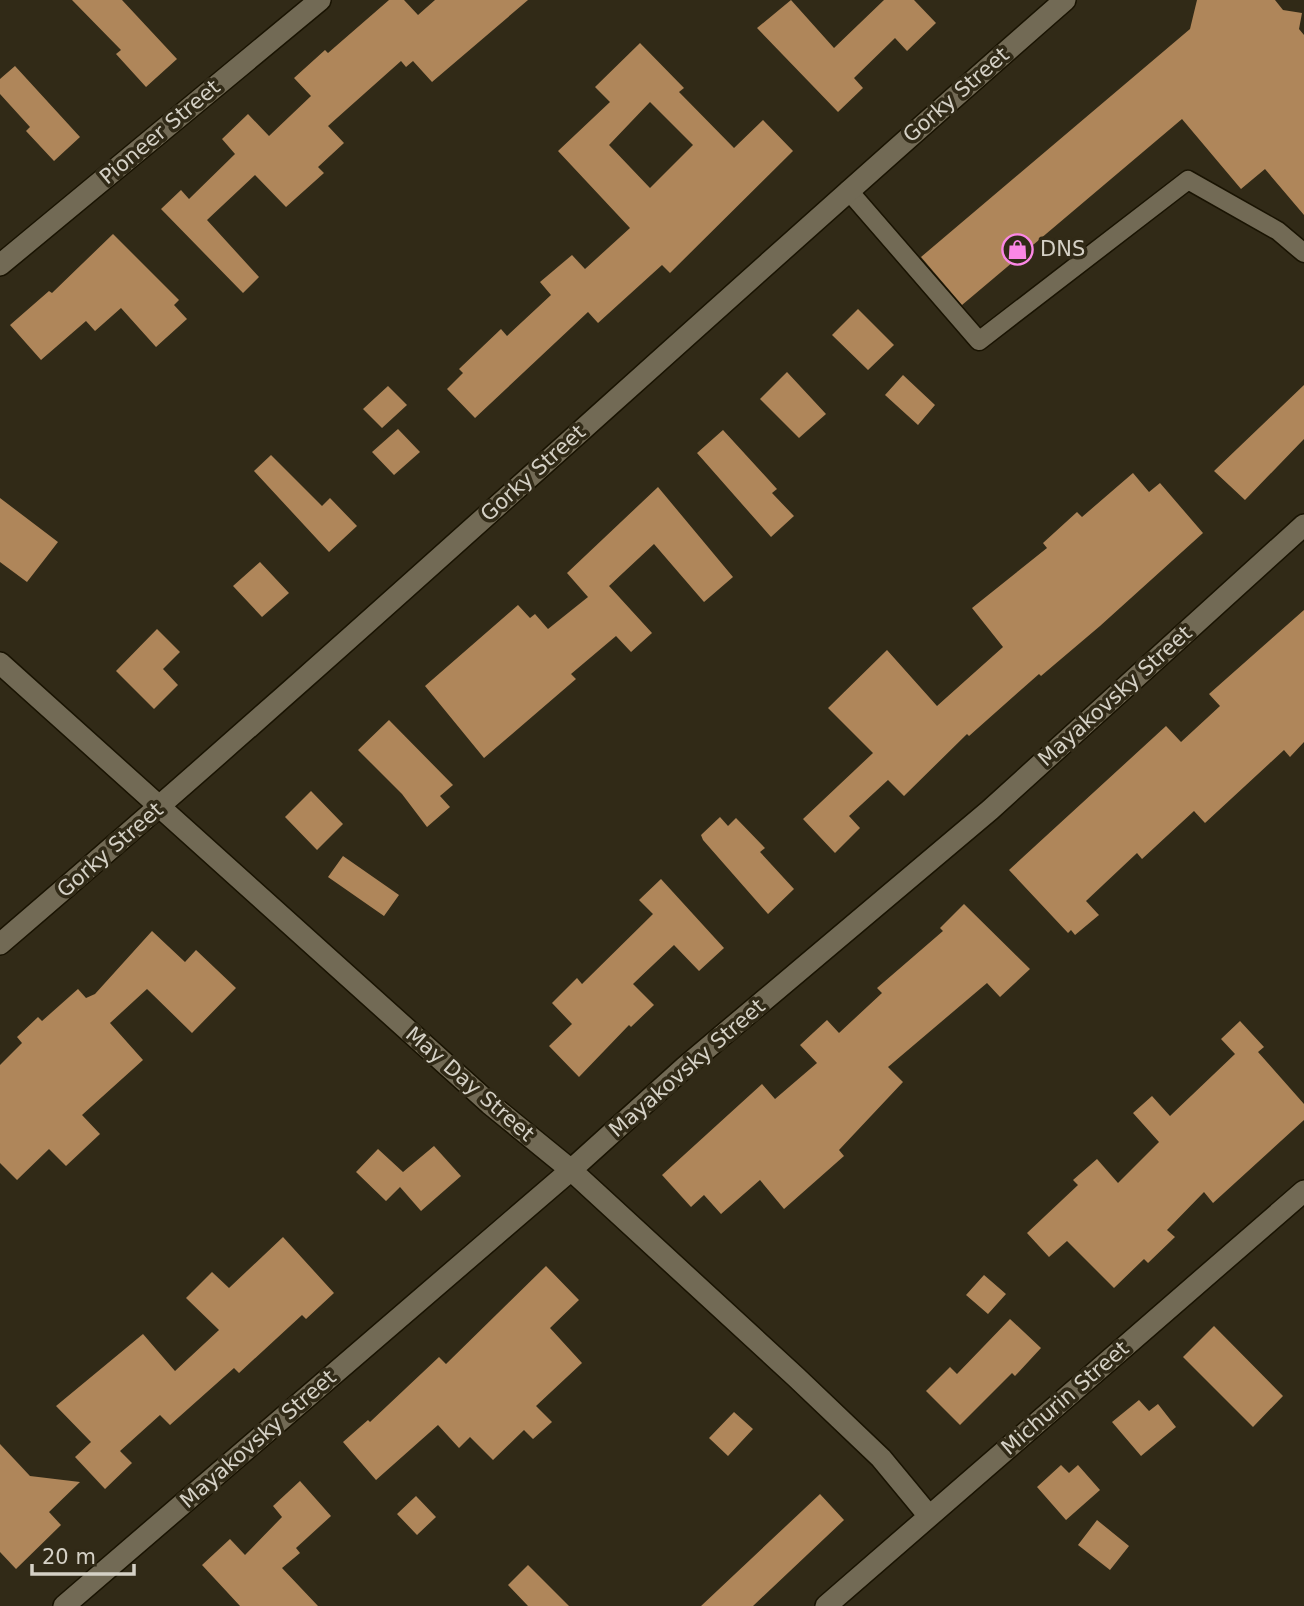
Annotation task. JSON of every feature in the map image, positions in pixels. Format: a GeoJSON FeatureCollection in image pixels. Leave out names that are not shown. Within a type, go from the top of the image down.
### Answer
{"type":"FeatureCollection","features":[{"type":"Feature","properties":{"kind":"street","name":"Pioneer Street"},"geometry":{"type":"LineString","coordinates":[[0,265],[320,0]]}},
{"type":"Feature","properties":{"kind":"street","name":"Gorky Street"},"geometry":{"type":"LineString","coordinates":[[0,944],[161,806],[848,190],[1065,0]]}},
{"type":"Feature","properties":{"kind":"street","name":"Mayakovsky Street"},"geometry":{"type":"LineString","coordinates":[[64,1606],[571,1170],[685,1067],[990,810],[1304,525]]}},
{"type":"Feature","properties":{"kind":"street","name":"May Day Street"},"geometry":{"type":"LineString","coordinates":[[0,663],[490,1104],[571,1170],[881,1458],[929,1516]]}},
{"type":"Feature","properties":{"kind":"street","name":"Michurin Street"},"geometry":{"type":"LineString","coordinates":[[826,1606],[1304,1191]]}},
{"type":"Feature","properties":{"kind":"lane"},"geometry":{"type":"LineString","coordinates":[[848,190],[979,341],[1188,180],[1278,231],[1304,253]]}},
{"type":"Feature","properties":{"kind":"building"},"geometry":{"type":"Polygon","coordinates":[[[72,0],[122,0],[177,59],[146,87],[116,54],[121,50],[72,0]]]}},
{"type":"Feature","properties":{"kind":"building"},"geometry":{"type":"Polygon","coordinates":[[[389,0],[404,0],[418,15],[435,0],[528,0],[432,82],[413,61],[406,67],[401,61],[328,126],[344,143],[318,167],[324,173],[286,207],[255,175],[207,220],[259,277],[243,293],[161,209],[181,190],[189,199],[235,154],[222,139],[248,114],[269,136],[311,96],[294,78],[325,50],[328,53],[389,0]]]}},
{"type":"Feature","properties":{"kind":"building"},"geometry":{"type":"Polygon","coordinates":[[[791,0],[834,48],[884,0],[914,0],[936,23],[907,51],[895,38],[854,78],[863,88],[838,112],[757,28],[791,0]]]}},
{"type":"Feature","properties":{"kind":"building"},"geometry":{"type":"Polygon","coordinates":[[[1197,0],[1275,0],[1283,10],[1302,13],[1299,29],[1304,35],[1304,215],[1265,169],[1241,189],[1182,119],[962,305],[921,257],[1190,29],[1197,0]]]}},
{"type":"Feature","properties":{"kind":"building"},"geometry":{"type":"Polygon","coordinates":[[[640,43],[684,88],[679,92],[734,148],[763,120],[793,151],[670,273],[662,265],[598,323],[588,312],[475,418],[447,389],[463,373],[459,369],[501,329],[507,336],[551,295],[540,282],[572,255],[585,269],[630,228],[558,151],[610,102],[595,87],[640,43]],[[650,102],[609,145],[650,188],[693,145],[650,102]]]}},
{"type":"Feature","properties":{"kind":"building"},"geometry":{"type":"Polygon","coordinates":[[[15,66],[80,137],[54,161],[26,131],[30,127],[0,94],[0,79],[15,66]]]}},
{"type":"Feature","properties":{"kind":"building"},"geometry":{"type":"Polygon","coordinates":[[[113,234],[179,300],[174,305],[187,319],[156,347],[121,308],[95,331],[86,321],[41,360],[10,325],[49,291],[52,293],[113,234]]]}},
{"type":"Feature","properties":{"kind":"building"},"geometry":{"type":"Polygon","coordinates":[[[858,309],[894,345],[868,370],[832,335],[858,309]]]}},
{"type":"Feature","properties":{"kind":"building"},"geometry":{"type":"Polygon","coordinates":[[[787,372],[826,414],[799,438],[760,399],[787,372]]]}},
{"type":"Feature","properties":{"kind":"building"},"geometry":{"type":"Polygon","coordinates":[[[903,375],[935,405],[918,425],[885,395],[903,375]]]}},
{"type":"Feature","properties":{"kind":"building"},"geometry":{"type":"Polygon","coordinates":[[[1304,385],[1304,439],[1245,500],[1214,471],[1304,385]]]}},
{"type":"Feature","properties":{"kind":"building"},"geometry":{"type":"Polygon","coordinates":[[[388,386],[407,405],[382,428],[363,409],[388,386]]]}},
{"type":"Feature","properties":{"kind":"building"},"geometry":{"type":"Polygon","coordinates":[[[398,429],[420,452],[394,475],[372,452],[398,429]]]}},
{"type":"Feature","properties":{"kind":"building"},"geometry":{"type":"Polygon","coordinates":[[[723,430],[777,489],[772,493],[794,516],[771,537],[697,453],[723,430]]]}},
{"type":"Feature","properties":{"kind":"building"},"geometry":{"type":"Polygon","coordinates":[[[271,455],[322,506],[330,498],[357,526],[329,552],[254,471],[271,455]]]}},
{"type":"Feature","properties":{"kind":"building"},"geometry":{"type":"Polygon","coordinates":[[[1133,473],[1149,492],[1160,483],[1203,533],[1100,626],[1041,676],[1039,674],[969,736],[967,734],[904,796],[888,780],[849,816],[860,828],[835,853],[803,819],[873,753],[828,708],[887,650],[937,706],[1003,647],[972,608],[1047,548],[1043,543],[1077,512],[1082,517],[1133,473]]]}},
{"type":"Feature","properties":{"kind":"building"},"geometry":{"type":"Polygon","coordinates":[[[658,487],[733,577],[704,602],[654,544],[609,586],[652,633],[631,652],[616,636],[571,674],[576,679],[484,758],[425,686],[518,605],[530,618],[535,614],[548,629],[588,597],[567,573],[658,487]]]}},
{"type":"Feature","properties":{"kind":"building"},"geometry":{"type":"Polygon","coordinates":[[[0,498],[58,542],[27,582],[0,562],[0,498]]]}},
{"type":"Feature","properties":{"kind":"building"},"geometry":{"type":"Polygon","coordinates":[[[260,562],[289,593],[262,617],[233,586],[260,562]]]}},
{"type":"Feature","properties":{"kind":"building"},"geometry":{"type":"Polygon","coordinates":[[[1304,610],[1304,742],[1290,757],[1284,750],[1205,823],[1194,811],[1142,859],[1137,853],[1086,901],[1099,915],[1075,935],[1071,930],[1068,933],[1009,870],[1166,726],[1181,742],[1220,706],[1209,694],[1304,610]]]}},
{"type":"Feature","properties":{"kind":"building"},"geometry":{"type":"Polygon","coordinates":[[[157,629],[180,652],[163,669],[178,685],[154,709],[116,671],[157,629]]]}},
{"type":"Feature","properties":{"kind":"building"},"geometry":{"type":"Polygon","coordinates":[[[389,720],[453,785],[440,796],[450,807],[427,827],[402,794],[358,750],[389,720]]]}},
{"type":"Feature","properties":{"kind":"building"},"geometry":{"type":"Polygon","coordinates":[[[311,791],[343,824],[317,850],[285,817],[311,791]]]}},
{"type":"Feature","properties":{"kind":"building"},"geometry":{"type":"Polygon","coordinates":[[[720,817],[728,826],[736,818],[765,848],[760,852],[794,889],[768,914],[703,840],[701,835],[720,817]]]}},
{"type":"Feature","properties":{"kind":"building"},"geometry":{"type":"Polygon","coordinates":[[[343,856],[399,895],[384,916],[328,877],[343,856]]]}},
{"type":"Feature","properties":{"kind":"building"},"geometry":{"type":"Polygon","coordinates":[[[661,879],[724,948],[699,971],[674,945],[633,984],[654,1005],[631,1027],[629,1025],[579,1077],[549,1046],[572,1024],[552,1003],[577,978],[582,984],[653,914],[639,900],[661,879]]]}},
{"type":"Feature","properties":{"kind":"building"},"geometry":{"type":"Polygon","coordinates":[[[964,904],[1030,969],[1000,997],[987,983],[888,1067],[903,1082],[839,1150],[844,1156],[784,1209],[760,1180],[721,1214],[704,1195],[691,1207],[662,1175],[762,1084],[775,1099],[817,1063],[800,1045],[827,1020],[839,1033],[882,993],[877,988],[943,931],[940,928],[964,904]]]}},
{"type":"Feature","properties":{"kind":"building"},"geometry":{"type":"Polygon","coordinates":[[[152,931],[185,962],[196,950],[236,988],[192,1033],[147,989],[110,1023],[143,1060],[82,1115],[100,1134],[66,1166],[49,1149],[17,1180],[0,1163],[0,1065],[22,1043],[17,1037],[38,1017],[42,1021],[78,989],[86,998],[95,994],[152,931]]]}},
{"type":"Feature","properties":{"kind":"building"},"geometry":{"type":"Polygon","coordinates":[[[1240,1021],[1264,1047],[1258,1052],[1304,1104],[1304,1120],[1213,1203],[1204,1192],[1167,1230],[1175,1237],[1148,1263],[1144,1259],[1114,1288],[1067,1241],[1049,1257],[1027,1233],[1078,1185],[1073,1180],[1097,1159],[1118,1183],[1159,1142],[1133,1113],[1152,1096],[1170,1116],[1235,1054],[1221,1039],[1240,1021]]]}},
{"type":"Feature","properties":{"kind":"building"},"geometry":{"type":"Polygon","coordinates":[[[434,1146],[461,1176],[421,1211],[400,1187],[386,1201],[356,1172],[378,1149],[403,1172],[434,1146]]]}},
{"type":"Feature","properties":{"kind":"building"},"geometry":{"type":"Polygon","coordinates":[[[283,1237],[334,1293],[306,1319],[302,1315],[239,1373],[234,1368],[170,1425],[160,1415],[120,1451],[132,1463],[105,1489],[75,1457],[91,1442],[56,1406],[143,1334],[175,1371],[219,1330],[186,1298],[212,1272],[229,1288],[283,1237]]]}},
{"type":"Feature","properties":{"kind":"building"},"geometry":{"type":"Polygon","coordinates":[[[546,1266],[579,1300],[550,1328],[582,1363],[536,1406],[552,1422],[533,1439],[524,1430],[493,1460],[470,1437],[459,1448],[438,1425],[376,1480],[343,1442],[368,1420],[370,1422],[439,1357],[446,1364],[546,1266]]]}},
{"type":"Feature","properties":{"kind":"building"},"geometry":{"type":"Polygon","coordinates":[[[984,1275],[1006,1294],[988,1314],[966,1295],[984,1275]]]}},
{"type":"Feature","properties":{"kind":"building"},"geometry":{"type":"Polygon","coordinates":[[[1010,1319],[1041,1348],[1015,1376],[1012,1373],[960,1425],[926,1391],[950,1367],[957,1374],[1010,1319]]]}},
{"type":"Feature","properties":{"kind":"building"},"geometry":{"type":"Polygon","coordinates":[[[1214,1326],[1283,1396],[1253,1427],[1183,1357],[1214,1326]]]}},
{"type":"Feature","properties":{"kind":"building"},"geometry":{"type":"Polygon","coordinates":[[[1139,1400],[1149,1411],[1158,1404],[1176,1427],[1141,1456],[1112,1422],[1139,1400]]]}},
{"type":"Feature","properties":{"kind":"building"},"geometry":{"type":"Polygon","coordinates":[[[734,1412],[753,1429],[728,1456],[709,1438],[734,1412]]]}},
{"type":"Feature","properties":{"kind":"building"},"geometry":{"type":"Polygon","coordinates":[[[0,1444],[30,1476],[80,1482],[49,1512],[61,1525],[16,1569],[0,1552],[0,1444]]]}},
{"type":"Feature","properties":{"kind":"building"},"geometry":{"type":"Polygon","coordinates":[[[1061,1465],[1069,1473],[1078,1465],[1100,1490],[1066,1520],[1037,1487],[1061,1465]]]}},
{"type":"Feature","properties":{"kind":"building"},"geometry":{"type":"Polygon","coordinates":[[[300,1481],[331,1516],[296,1548],[300,1553],[282,1568],[318,1606],[240,1606],[202,1565],[230,1539],[245,1555],[282,1517],[273,1506],[300,1481]]]}},
{"type":"Feature","properties":{"kind":"building"},"geometry":{"type":"Polygon","coordinates":[[[820,1494],[844,1520],[753,1606],[701,1606],[820,1494]]]}},
{"type":"Feature","properties":{"kind":"building"},"geometry":{"type":"Polygon","coordinates":[[[416,1496],[436,1517],[417,1535],[397,1514],[416,1496]]]}},
{"type":"Feature","properties":{"kind":"building"},"geometry":{"type":"Polygon","coordinates":[[[1097,1520],[1129,1546],[1110,1570],[1078,1545],[1097,1520]]]}},
{"type":"Feature","properties":{"kind":"building"},"geometry":{"type":"Polygon","coordinates":[[[528,1565],[569,1606],[528,1606],[508,1585],[528,1565]]]}},
{"type":"Feature","properties":{"kind":"place","name":"DNS"},"geometry":{"type":"Point","coordinates":[1017,249]}}]}
